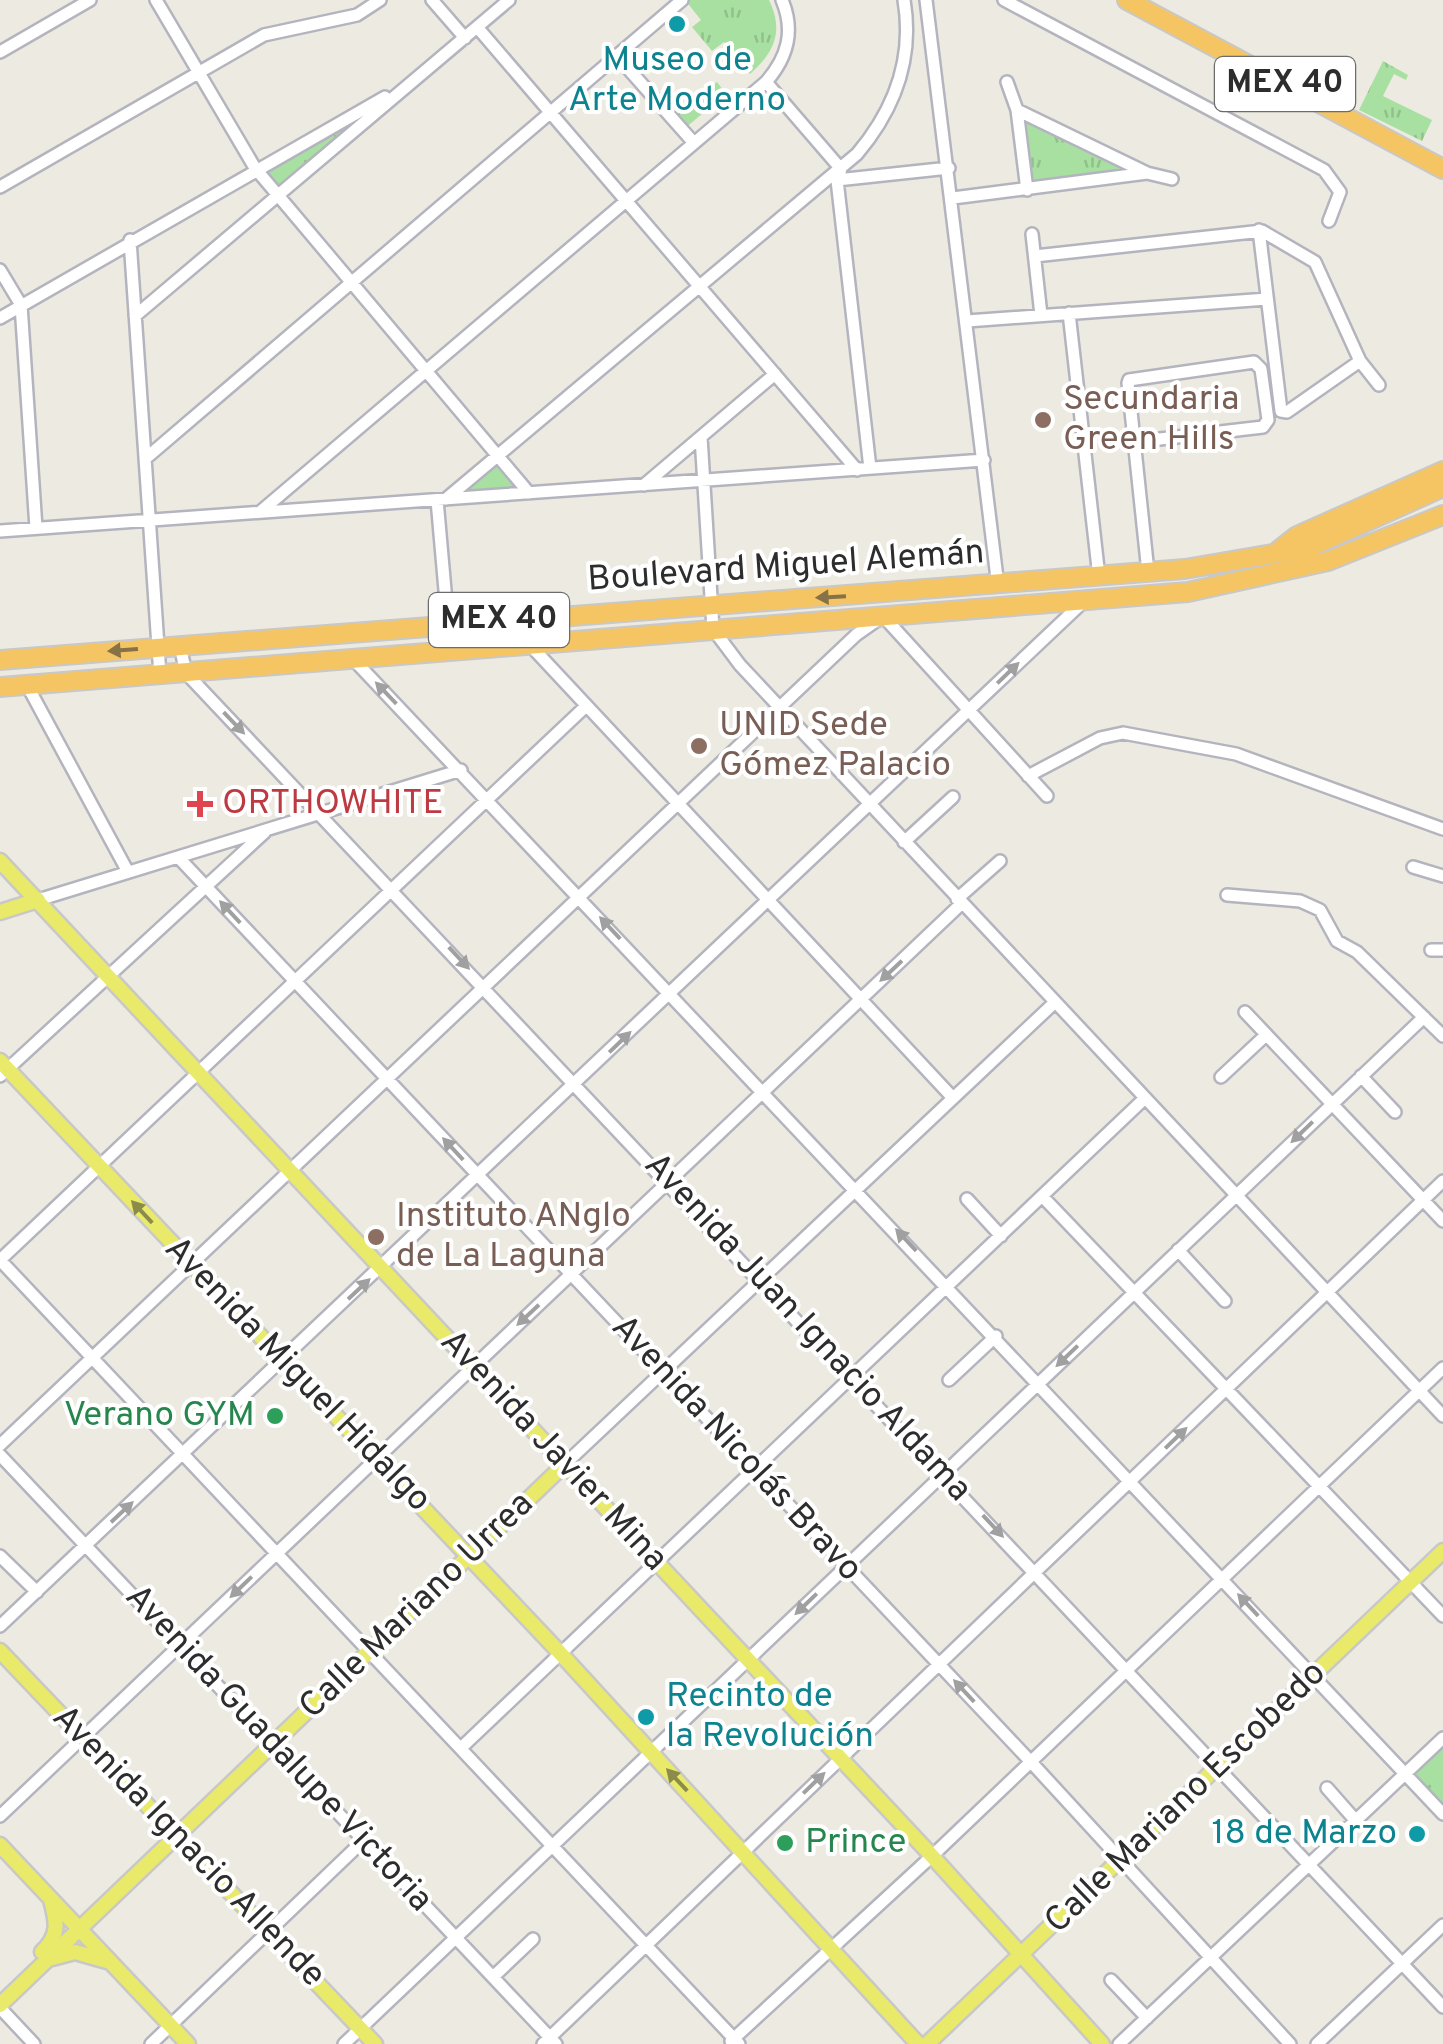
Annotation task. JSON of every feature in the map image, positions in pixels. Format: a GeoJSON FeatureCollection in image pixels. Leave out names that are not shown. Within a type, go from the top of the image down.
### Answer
{"type":"FeatureCollection","features":[{"type":"Feature","properties":{"kind":"highway","name":"MEX 40"},"geometry":{"type":"LineString","coordinates":[[1126,0],[1443,169]]}},
{"type":"Feature","properties":{"kind":"highway"},"geometry":{"type":"LineString","coordinates":[[1274,554],[1297,536],[1443,470]]}},
{"type":"Feature","properties":{"kind":"highway","name":"Boulevard Miguel Alemán"},"geometry":{"type":"LineString","coordinates":[[0,660],[1148,572],[1274,554],[1347,534],[1443,488]]}},
{"type":"Feature","properties":{"kind":"highway"},"geometry":{"type":"LineString","coordinates":[[1418,525],[1443,507]]}},
{"type":"Feature","properties":{"kind":"highway","name":"Boulevard Miguel Alemán"},"geometry":{"type":"LineString","coordinates":[[0,687],[1188,592],[1328,561],[1443,516]]}},
{"type":"Feature","properties":{"kind":"highway"},"geometry":{"type":"LineString","coordinates":[[1002,607],[1030,595],[1074,592],[1100,576]]}},
{"type":"Feature","properties":{"kind":"highway"},"geometry":{"type":"LineString","coordinates":[[882,616],[882,608],[887,605],[936,598],[951,589]]}},
{"type":"Feature","properties":{"kind":"main road","name":"Avenida Javier Mina"},"geometry":{"type":"LineString","coordinates":[[0,860],[932,1856],[1102,2044]]}},
{"type":"Feature","properties":{"kind":"main road"},"geometry":{"type":"LineString","coordinates":[[0,912],[38,900]]}},
{"type":"Feature","properties":{"kind":"main road","name":"Avenida Miguel Hidalgo"},"geometry":{"type":"LineString","coordinates":[[2,1069],[469,1556],[744,1850],[918,2044]]}},
{"type":"Feature","properties":{"kind":"main road","name":"Calle Mariano Urrea"},"geometry":{"type":"LineString","coordinates":[[2,2008],[80,1928],[565,1464]]}},
{"type":"Feature","properties":{"kind":"main road","name":"Calle Mariano Escobedo"},"geometry":{"type":"LineString","coordinates":[[928,2044],[1443,1551]]}},
{"type":"Feature","properties":{"kind":"main road","name":"Avenida Ignacio Allende"},"geometry":{"type":"LineString","coordinates":[[0,1651],[375,2044]]}},
{"type":"Feature","properties":{"kind":"main road"},"geometry":{"type":"LineString","coordinates":[[0,1845],[188,2044]]}},
{"type":"Feature","properties":{"kind":"main road"},"geometry":{"type":"LineString","coordinates":[[0,1992],[54,1941],[57,1927],[51,1899]]}},
{"type":"Feature","properties":{"kind":"main road"},"geometry":{"type":"LineString","coordinates":[[47,1960],[75,1952],[111,1962]]}},
{"type":"Feature","properties":{"kind":"street"},"geometry":{"type":"LineString","coordinates":[[0,52],[90,0]]}},
{"type":"Feature","properties":{"kind":"street"},"geometry":{"type":"LineString","coordinates":[[156,0],[254,168],[530,493]]}},
{"type":"Feature","properties":{"kind":"street"},"geometry":{"type":"LineString","coordinates":[[0,187],[264,36],[357,15],[380,0]]}},
{"type":"Feature","properties":{"kind":"street"},"geometry":{"type":"LineString","coordinates":[[432,0],[465,38]]}},
{"type":"Feature","properties":{"kind":"street"},"geometry":{"type":"LineString","coordinates":[[135,316],[509,0]]}},
{"type":"Feature","properties":{"kind":"street"},"geometry":{"type":"LineString","coordinates":[[145,459],[682,0]]}},
{"type":"Feature","properties":{"kind":"street"},"geometry":{"type":"LineString","coordinates":[[260,512],[766,82],[788,47],[788,17],[782,0]]}},
{"type":"Feature","properties":{"kind":"street"},"geometry":{"type":"LineString","coordinates":[[442,499],[839,175],[884,117],[903,73],[908,41],[904,0]]}},
{"type":"Feature","properties":{"kind":"street"},"geometry":{"type":"LineString","coordinates":[[926,0],[998,586]]}},
{"type":"Feature","properties":{"kind":"street"},"geometry":{"type":"LineString","coordinates":[[1004,0],[1324,170],[1340,192],[1330,221]]}},
{"type":"Feature","properties":{"kind":"street"},"geometry":{"type":"LineString","coordinates":[[477,27],[775,374],[863,469]]}},
{"type":"Feature","properties":{"kind":"street"},"geometry":{"type":"LineString","coordinates":[[908,41],[931,37]]}},
{"type":"Feature","properties":{"kind":"street"},"geometry":{"type":"LineString","coordinates":[[616,56],[694,143]]}},
{"type":"Feature","properties":{"kind":"street"},"geometry":{"type":"LineString","coordinates":[[766,82],[839,175],[863,469]]}},
{"type":"Feature","properties":{"kind":"street"},"geometry":{"type":"LineString","coordinates":[[1007,82],[1017,110],[1027,190]]}},
{"type":"Feature","properties":{"kind":"street"},"geometry":{"type":"LineString","coordinates":[[0,318],[254,168],[402,88]]}},
{"type":"Feature","properties":{"kind":"street"},"geometry":{"type":"LineString","coordinates":[[1017,110],[1147,174],[1172,179]]}},
{"type":"Feature","properties":{"kind":"street"},"geometry":{"type":"LineString","coordinates":[[839,175],[949,168]]}},
{"type":"Feature","properties":{"kind":"street"},"geometry":{"type":"LineString","coordinates":[[953,198],[1147,174]]}},
{"type":"Feature","properties":{"kind":"street"},"geometry":{"type":"LineString","coordinates":[[1035,256],[1258,230],[1315,262],[1360,360],[1379,384]]}},
{"type":"Feature","properties":{"kind":"street"},"geometry":{"type":"LineString","coordinates":[[1258,230],[1283,413],[1360,360]]}},
{"type":"Feature","properties":{"kind":"street"},"geometry":{"type":"LineString","coordinates":[[1032,234],[1041,316]]}},
{"type":"Feature","properties":{"kind":"street"},"geometry":{"type":"LineString","coordinates":[[130,240],[160,676]]}},
{"type":"Feature","properties":{"kind":"street"},"geometry":{"type":"LineString","coordinates":[[0,270],[21,306],[36,528]]}},
{"type":"Feature","properties":{"kind":"street"},"geometry":{"type":"LineString","coordinates":[[967,321],[1267,299]]}},
{"type":"Feature","properties":{"kind":"street"},"geometry":{"type":"LineString","coordinates":[[1069,313],[1100,576]]}},
{"type":"Feature","properties":{"kind":"street"},"geometry":{"type":"LineString","coordinates":[[1134,442],[1266,424],[1258,366],[1254,362],[1129,380],[1134,442],[1148,572]]}},
{"type":"Feature","properties":{"kind":"street"},"geometry":{"type":"LineString","coordinates":[[644,484],[775,374]]}},
{"type":"Feature","properties":{"kind":"street"},"geometry":{"type":"LineString","coordinates":[[701,437],[713,629],[780,708],[959,902],[1443,1416]]}},
{"type":"Feature","properties":{"kind":"street"},"geometry":{"type":"LineString","coordinates":[[0,531],[984,460]]}},
{"type":"Feature","properties":{"kind":"street"},"geometry":{"type":"LineString","coordinates":[[442,499],[448,624]]}},
{"type":"Feature","properties":{"kind":"street"},"geometry":{"type":"LineString","coordinates":[[0,1626],[1084,601]]}},
{"type":"Feature","properties":{"kind":"street"},"geometry":{"type":"LineString","coordinates":[[0,1445],[882,616],[1047,796]]}},
{"type":"Feature","properties":{"kind":"street"},"geometry":{"type":"LineString","coordinates":[[530,644],[585,707],[863,997],[953,1098]]}},
{"type":"Feature","properties":{"kind":"street"},"geometry":{"type":"LineString","coordinates":[[180,646],[186,673]]}},
{"type":"Feature","properties":{"kind":"street"},"geometry":{"type":"LineString","coordinates":[[354,659],[1443,1814]]}},
{"type":"Feature","properties":{"kind":"street","name":"Avenida Juan Ignacio Aldama"},"geometry":{"type":"LineString","coordinates":[[186,673],[393,888],[1443,2007]]}},
{"type":"Feature","properties":{"kind":"street"},"geometry":{"type":"LineString","coordinates":[[26,685],[128,872]]}},
{"type":"Feature","properties":{"kind":"street"},"geometry":{"type":"LineString","coordinates":[[585,707],[0,1260],[647,1942],[734,2042],[1443,1368]]}},
{"type":"Feature","properties":{"kind":"street"},"geometry":{"type":"LineString","coordinates":[[1028,776],[1100,738],[1123,733],[1236,754],[1443,829]]}},
{"type":"Feature","properties":{"kind":"street"},"geometry":{"type":"LineString","coordinates":[[38,900],[460,770]]}},
{"type":"Feature","properties":{"kind":"street"},"geometry":{"type":"LineString","coordinates":[[904,842],[953,797]]}},
{"type":"Feature","properties":{"kind":"street"},"geometry":{"type":"LineString","coordinates":[[2,1069],[269,829]]}},
{"type":"Feature","properties":{"kind":"street","name":"Avenida Nicolás Bravo"},"geometry":{"type":"LineString","coordinates":[[178,857],[1031,1762],[1290,2044]]}},
{"type":"Feature","properties":{"kind":"street"},"geometry":{"type":"LineString","coordinates":[[0,1816],[863,997],[1000,861]]}},
{"type":"Feature","properties":{"kind":"street"},"geometry":{"type":"LineString","coordinates":[[1413,868],[1443,876]]}},
{"type":"Feature","properties":{"kind":"street"},"geometry":{"type":"LineString","coordinates":[[1227,895],[1300,901],[1320,910],[1330,932],[1357,952],[1443,1036]]}},
{"type":"Feature","properties":{"kind":"street","name":"Calle Mariano Urrea"},"geometry":{"type":"LineString","coordinates":[[565,1464],[1054,1004]]}},
{"type":"Feature","properties":{"kind":"street"},"geometry":{"type":"LineString","coordinates":[[1245,1012],[1443,1221]]}},
{"type":"Feature","properties":{"kind":"street"},"geometry":{"type":"LineString","coordinates":[[344,2044],[1424,1017]]}},
{"type":"Feature","properties":{"kind":"street"},"geometry":{"type":"LineString","coordinates":[[1221,1077],[1266,1034]]}},
{"type":"Feature","properties":{"kind":"street"},"geometry":{"type":"LineString","coordinates":[[1362,1076],[1395,1112]]}},
{"type":"Feature","properties":{"kind":"street"},"geometry":{"type":"LineString","coordinates":[[462,1747],[1144,1099]]}},
{"type":"Feature","properties":{"kind":"street"},"geometry":{"type":"LineString","coordinates":[[550,2042],[647,1942],[1443,1181]]}},
{"type":"Feature","properties":{"kind":"street"},"geometry":{"type":"LineString","coordinates":[[1042,1196],[1443,1616]]}},
{"type":"Feature","properties":{"kind":"street"},"geometry":{"type":"LineString","coordinates":[[967,1198],[1001,1236]]}},
{"type":"Feature","properties":{"kind":"street"},"geometry":{"type":"LineString","coordinates":[[1178,1250],[1224,1301]]}},
{"type":"Feature","properties":{"kind":"street"},"geometry":{"type":"LineString","coordinates":[[949,1380],[996,1336]]}},
{"type":"Feature","properties":{"kind":"street","name":"Avenida Guadalupe Victoria"},"geometry":{"type":"LineString","coordinates":[[0,1455],[458,1938],[550,2042]]}},
{"type":"Feature","properties":{"kind":"street"},"geometry":{"type":"LineString","coordinates":[[0,1556],[37,1592]]}},
{"type":"Feature","properties":{"kind":"street"},"geometry":{"type":"LineString","coordinates":[[1119,2044],[1443,1738]]}},
{"type":"Feature","properties":{"kind":"street"},"geometry":{"type":"LineString","coordinates":[[1327,1788],[1356,1821]]}},
{"type":"Feature","properties":{"kind":"street"},"geometry":{"type":"LineString","coordinates":[[151,2044],[364,1840]]}},
{"type":"Feature","properties":{"kind":"street"},"geometry":{"type":"LineString","coordinates":[[1317,2044],[1443,1925]]}},
{"type":"Feature","properties":{"kind":"street"},"geometry":{"type":"LineString","coordinates":[[493,1977],[533,1939]]}},
{"type":"Feature","properties":{"kind":"street"},"geometry":{"type":"LineString","coordinates":[[1111,1980],[1146,2018]]}},
{"type":"Feature","properties":{"kind":"street"},"geometry":{"type":"LineString","coordinates":[[2,2008],[34,2044]]}},
{"type":"Feature","properties":{"kind":"green space"},"geometry":{"type":"Polygon","coordinates":[[[685,0],[769,0],[776,31],[766,58],[750,74],[724,42],[712,51],[692,27],[701,20],[685,0]]]}},
{"type":"Feature","properties":{"kind":"green space"},"geometry":{"type":"Polygon","coordinates":[[[1383,61],[1408,75],[1406,80],[1394,74],[1383,96],[1432,120],[1422,141],[1359,110],[1383,61]]]}},
{"type":"Feature","properties":{"kind":"green space"},"geometry":{"type":"Polygon","coordinates":[[[717,82],[726,94],[684,129],[674,117],[717,82]]]}},
{"type":"Feature","properties":{"kind":"green space"},"geometry":{"type":"Polygon","coordinates":[[[1019,116],[1134,170],[1026,185],[1019,116]]]}},
{"type":"Feature","properties":{"kind":"green space"},"geometry":{"type":"Polygon","coordinates":[[[344,126],[347,133],[284,188],[277,187],[264,173],[344,126]]]}},
{"type":"Feature","properties":{"kind":"green space"},"geometry":{"type":"Polygon","coordinates":[[[500,454],[529,491],[450,496],[500,454]]]}},
{"type":"Feature","properties":{"kind":"green space"},"geometry":{"type":"Polygon","coordinates":[[[1443,1738],[1443,1814],[1405,1774],[1443,1738]]]}},
{"type":"Feature","properties":{"kind":"place","name":"Museo de Arte Moderno"},"geometry":{"type":"Point","coordinates":[677,24]}},
{"type":"Feature","properties":{"kind":"place","name":"Secundaria Green Hills"},"geometry":{"type":"Point","coordinates":[1043,420]}},
{"type":"Feature","properties":{"kind":"place","name":"UNID Sede Gómez Palacio"},"geometry":{"type":"Point","coordinates":[699,746]}},
{"type":"Feature","properties":{"kind":"place","name":"ORTHOWHITE"},"geometry":{"type":"Point","coordinates":[200,804]}},
{"type":"Feature","properties":{"kind":"place","name":"Instituto ANglo de La Laguna"},"geometry":{"type":"Point","coordinates":[376,1237]}},
{"type":"Feature","properties":{"kind":"place","name":"Verano GYM"},"geometry":{"type":"Point","coordinates":[275,1416]}},
{"type":"Feature","properties":{"kind":"place","name":"Recinto de la Revolución"},"geometry":{"type":"Point","coordinates":[646,1717]}},
{"type":"Feature","properties":{"kind":"place","name":"18 de Marzo"},"geometry":{"type":"Point","coordinates":[1417,1834]}},
{"type":"Feature","properties":{"kind":"place","name":"Prince"},"geometry":{"type":"Point","coordinates":[785,1843]}}]}
